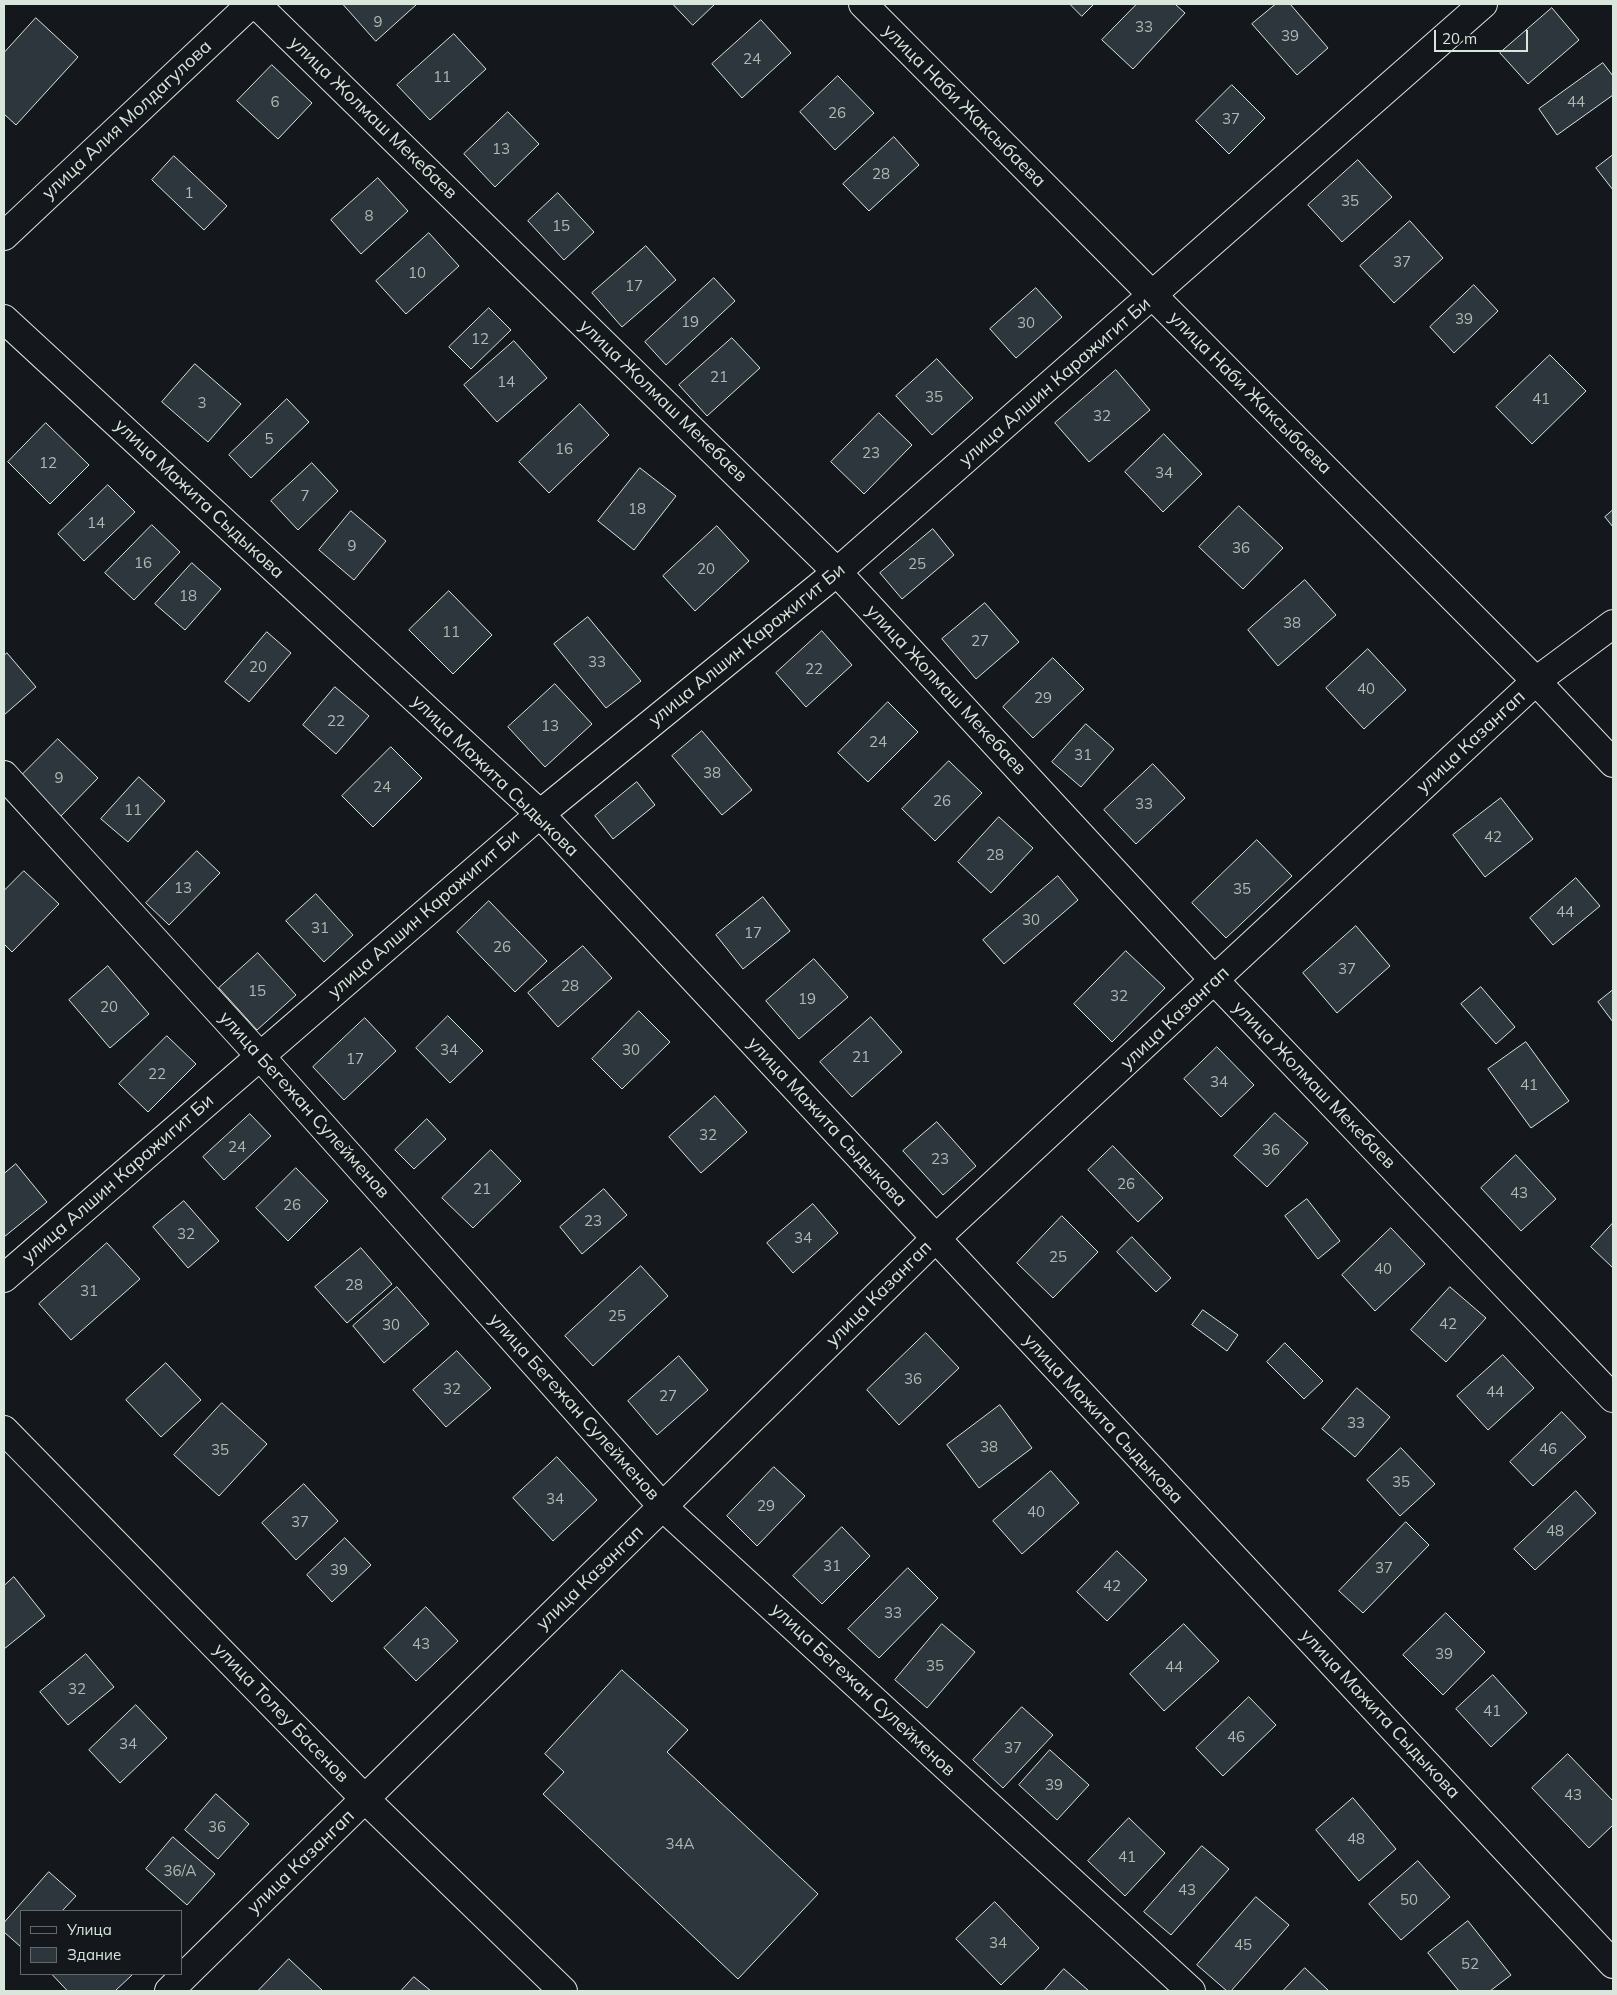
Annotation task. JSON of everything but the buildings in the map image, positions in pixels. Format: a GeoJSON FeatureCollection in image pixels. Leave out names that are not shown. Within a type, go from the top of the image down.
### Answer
{"type":"FeatureCollection","features":[{"type":"Feature","properties":{"kind":"street","name":"улица Алия Молдагулова"},"geometry":{"type":"LineString","coordinates":[[4,236],[250,4]]}},
{"type":"Feature","properties":{"kind":"street","name":"улица Жолмаш Мекебаев"},"geometry":{"type":"LineString","coordinates":[[256,4],[837,572],[1215,981],[1613,1398]]}},
{"type":"Feature","properties":{"kind":"street","name":"улица Наби Жаксыбаева"},"geometry":{"type":"LineString","coordinates":[[863,4],[1536,681],[1613,763]]}},
{"type":"Feature","properties":{"kind":"street","name":"улица Алшин Каражигит Би"},"geometry":{"type":"LineString","coordinates":[[4,1278],[540,814],[837,572],[1483,4]]}},
{"type":"Feature","properties":{"kind":"street","name":"улица Мажита Сыдыкова"},"geometry":{"type":"LineString","coordinates":[[4,319],[540,814],[1613,1964]]}},
{"type":"Feature","properties":{"kind":"street","name":"улица Казангап"},"geometry":{"type":"LineString","coordinates":[[170,1991],[935,1238],[1215,981],[1536,681],[1613,624]]}},
{"type":"Feature","properties":{"kind":"street","name":"улица Бегежан Сулейменов"},"geometry":{"type":"LineString","coordinates":[[4,775],[260,1056],[663,1507],[1191,1991]]}},
{"type":"Feature","properties":{"kind":"street","name":"улица Толеу Басенов"},"geometry":{"type":"LineString","coordinates":[[4,1430],[365,1799],[563,1991]]}}]}
